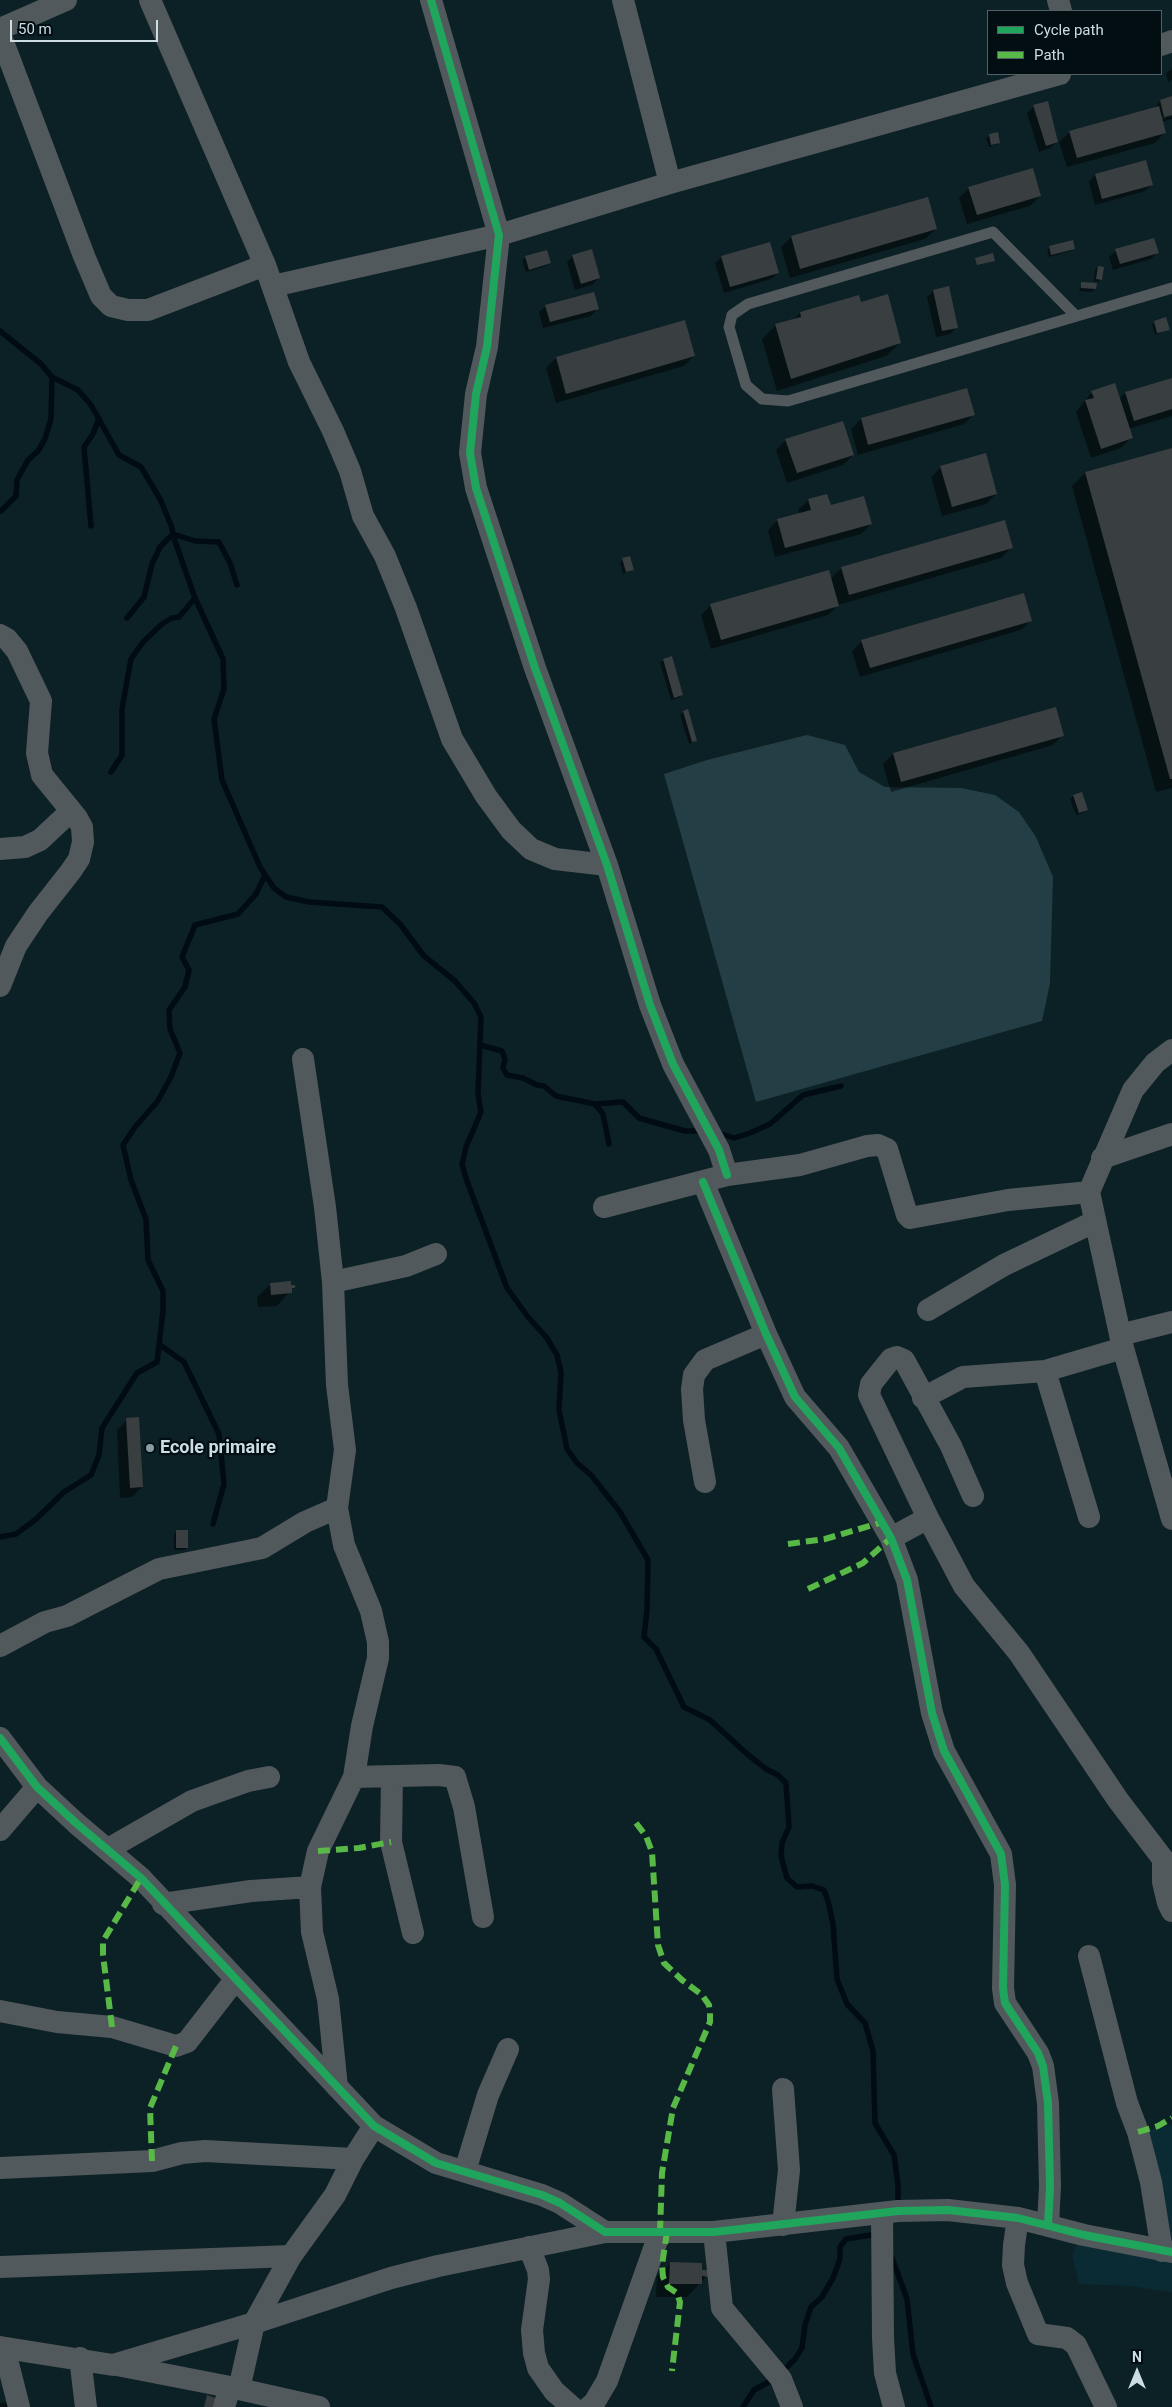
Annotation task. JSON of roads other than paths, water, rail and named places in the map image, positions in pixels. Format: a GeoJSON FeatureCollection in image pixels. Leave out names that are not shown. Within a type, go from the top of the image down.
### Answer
{"type":"FeatureCollection","features":[{"type":"Feature","properties":{"kind":"street"},"geometry":{"type":"LineString","coordinates":[[0,30],[66,0]]}},
{"type":"Feature","properties":{"kind":"street"},"geometry":{"type":"LineString","coordinates":[[150,0],[269,276],[299,362],[333,431],[350,471],[363,516],[385,556],[406,608],[452,739],[486,796],[503,820],[531,849],[555,858],[607,865]]}},
{"type":"Feature","properties":{"kind":"street"},"geometry":{"type":"LineString","coordinates":[[431,0],[499,235],[487,347],[476,394],[471,445],[476,488],[535,668],[607,865],[654,1013],[673,1064],[720,1150],[727,1175]]}},
{"type":"Feature","properties":{"kind":"street"},"geometry":{"type":"LineString","coordinates":[[623,0],[670,183]]}},
{"type":"Feature","properties":{"kind":"street"},"geometry":{"type":"LineString","coordinates":[[0,34],[101,296],[112,306],[128,310],[148,310],[269,276],[499,235],[670,183],[1056,75]]}},
{"type":"Feature","properties":{"kind":"street"},"geometry":{"type":"LineString","coordinates":[[0,635],[7,638],[17,651],[39,694],[41,701],[37,753],[42,775],[70,812],[77,818],[82,827],[83,842],[79,858],[16,946],[0,986]]}},
{"type":"Feature","properties":{"kind":"street"},"geometry":{"type":"LineString","coordinates":[[0,849],[25,848],[40,840],[70,812]]}},
{"type":"Feature","properties":{"kind":"street"},"geometry":{"type":"LineString","coordinates":[[1172,1050],[1155,1062],[1133,1090],[1102,1158],[1089,1192],[1094,1222],[1122,1341],[1172,1519]]}},
{"type":"Feature","properties":{"kind":"street"},"geometry":{"type":"LineString","coordinates":[[303,1059],[326,1206],[334,1282],[337,1386],[345,1450],[337,1508],[344,1545],[371,1611],[378,1642],[378,1658],[362,1726],[354,1778],[318,1851],[310,1887],[312,1932],[328,1999],[337,2087]]}},
{"type":"Feature","properties":{"kind":"street"},"geometry":{"type":"LineString","coordinates":[[1102,1158],[1172,1134]]}},
{"type":"Feature","properties":{"kind":"street"},"geometry":{"type":"LineString","coordinates":[[604,1206],[727,1175],[800,1165],[867,1146],[878,1145],[887,1149],[907,1215],[910,1218],[1028,1197],[1089,1192]]}},
{"type":"Feature","properties":{"kind":"street"},"geometry":{"type":"LineString","coordinates":[[703,1182],[766,1334],[795,1397],[839,1448],[891,1538],[907,1580],[932,1713],[944,1751],[1001,1854],[1004,1864],[1003,1988],[1006,2003],[1038,2053],[1043,2066],[1048,2112],[1050,2186],[1048,2224]]}},
{"type":"Feature","properties":{"kind":"street"},"geometry":{"type":"LineString","coordinates":[[928,1310],[1004,1265],[1094,1222]]}},
{"type":"Feature","properties":{"kind":"street"},"geometry":{"type":"LineString","coordinates":[[334,1282],[391,1270],[436,1254]]}},
{"type":"Feature","properties":{"kind":"street"},"geometry":{"type":"LineString","coordinates":[[923,1398],[972,1374],[1045,1371],[1172,1322]]}},
{"type":"Feature","properties":{"kind":"street"},"geometry":{"type":"LineString","coordinates":[[705,1482],[694,1420],[692,1389],[694,1375],[705,1360],[766,1334]]}},
{"type":"Feature","properties":{"kind":"street"},"geometry":{"type":"LineString","coordinates":[[973,1496],[951,1446],[923,1398],[904,1360],[897,1357],[891,1359],[869,1389],[869,1395],[928,1518],[964,1586],[1019,1653],[1118,1800],[1167,1863],[1163,1882],[1172,1911]]}},
{"type":"Feature","properties":{"kind":"street"},"geometry":{"type":"LineString","coordinates":[[1045,1371],[1089,1517]]}},
{"type":"Feature","properties":{"kind":"street"},"geometry":{"type":"LineString","coordinates":[[0,1646],[45,1622],[67,1616],[158,1569],[262,1548],[305,1522],[337,1508]]}},
{"type":"Feature","properties":{"kind":"street"},"geometry":{"type":"LineString","coordinates":[[891,1538],[928,1518]]}},
{"type":"Feature","properties":{"kind":"street"},"geometry":{"type":"LineString","coordinates":[[0,1738],[37,1787],[141,1878],[163,1904],[374,2126],[436,2163],[542,2195],[560,2203],[605,2232]]}},
{"type":"Feature","properties":{"kind":"street"},"geometry":{"type":"LineString","coordinates":[[354,1778],[439,1774],[455,1777],[464,1807],[483,1917]]}},
{"type":"Feature","properties":{"kind":"street"},"geometry":{"type":"LineString","coordinates":[[392,1777],[391,1842],[413,1933]]}},
{"type":"Feature","properties":{"kind":"street"},"geometry":{"type":"LineString","coordinates":[[108,1849],[192,1801],[248,1781],[269,1778]]}},
{"type":"Feature","properties":{"kind":"street"},"geometry":{"type":"LineString","coordinates":[[0,1830],[37,1787]]}},
{"type":"Feature","properties":{"kind":"street"},"geometry":{"type":"LineString","coordinates":[[163,1904],[251,1890],[310,1887]]}},
{"type":"Feature","properties":{"kind":"street"},"geometry":{"type":"LineString","coordinates":[[113,2365],[254,2323],[391,2278],[438,2266],[605,2232],[714,2232],[882,2214],[898,2210],[948,2210],[1018,2218],[1048,2224],[1084,2235],[1167,2252],[1138,2132],[1127,2103],[1089,1956]]}},
{"type":"Feature","properties":{"kind":"street"},"geometry":{"type":"LineString","coordinates":[[0,2011],[57,2022],[112,2027],[176,2046],[187,2042],[235,1980]]}},
{"type":"Feature","properties":{"kind":"street"},"geometry":{"type":"LineString","coordinates":[[465,2171],[488,2094],[508,2049]]}},
{"type":"Feature","properties":{"kind":"street"},"geometry":{"type":"LineString","coordinates":[[783,2089],[789,2170],[783,2225]]}},
{"type":"Feature","properties":{"kind":"street"},"geometry":{"type":"LineString","coordinates":[[231,2394],[254,2323],[292,2256],[335,2195],[353,2159],[374,2126]]}},
{"type":"Feature","properties":{"kind":"street"},"geometry":{"type":"LineString","coordinates":[[0,2168],[152,2161],[182,2153],[205,2151],[353,2159]]}},
{"type":"Feature","properties":{"kind":"street"},"geometry":{"type":"LineString","coordinates":[[882,2214],[885,2373],[894,2407]]}},
{"type":"Feature","properties":{"kind":"street"},"geometry":{"type":"LineString","coordinates":[[1018,2218],[1013,2265],[1017,2283],[1038,2334],[1067,2338],[1076,2345],[1106,2407]]}},
{"type":"Feature","properties":{"kind":"street"},"geometry":{"type":"LineString","coordinates":[[589,2407],[594,2404],[607,2381],[660,2232]]}},
{"type":"Feature","properties":{"kind":"street"},"geometry":{"type":"LineString","coordinates":[[714,2232],[722,2308],[781,2379],[792,2407]]}},
{"type":"Feature","properties":{"kind":"street"},"geometry":{"type":"LineString","coordinates":[[528,2247],[538,2270],[539,2279],[532,2330],[538,2368],[554,2391],[572,2407]]}},
{"type":"Feature","properties":{"kind":"street"},"geometry":{"type":"LineString","coordinates":[[0,2267],[292,2256]]}},
{"type":"Feature","properties":{"kind":"street"},"geometry":{"type":"LineString","coordinates":[[18,2407],[2,2348],[80,2358],[231,2394],[274,2402],[319,2407]]}},
{"type":"Feature","properties":{"kind":"street"},"geometry":{"type":"LineString","coordinates":[[80,2358],[86,2407]]}},
{"type":"Feature","properties":{"kind":"lane"},"geometry":{"type":"LineString","coordinates":[[1076,316],[993,232],[748,304],[732,315],[729,327],[746,385],[762,399],[788,401],[1172,288]]}},
{"type":"Feature","properties":{"kind":"waterway"},"geometry":{"type":"LineString","coordinates":[[0,331],[41,364],[52,377],[78,390],[91,405],[119,455],[141,467],[160,499],[171,525],[195,598],[223,659],[224,689],[214,719],[222,780],[260,867],[274,888],[286,897],[309,902],[382,907],[400,924],[424,956],[455,981],[474,1003],[481,1017],[478,1094],[481,1112],[466,1147],[462,1165],[467,1181],[507,1288],[528,1317],[547,1338],[557,1355],[561,1372],[559,1410],[567,1449],[577,1463],[591,1475],[620,1512],[648,1560],[647,1610],[644,1637],[656,1649],[684,1707],[710,1720],[746,1753],[766,1769],[778,1775],[786,1783],[789,1827],[782,1843],[781,1856],[787,1878],[797,1887],[812,1886],[824,1890],[828,1901],[833,1924],[837,1979],[847,2004],[865,2023],[873,2051],[875,2123],[894,2155],[898,2184],[898,2206]]}},
{"type":"Feature","properties":{"kind":"waterway"},"geometry":{"type":"LineString","coordinates":[[1,511],[16,496],[17,480],[28,460],[38,451],[45,439],[51,419],[52,377]]}},
{"type":"Feature","properties":{"kind":"waterway"},"geometry":{"type":"LineString","coordinates":[[91,526],[84,447],[93,434],[99,418]]}},
{"type":"Feature","properties":{"kind":"waterway"},"geometry":{"type":"LineString","coordinates":[[127,618],[144,597],[152,564],[160,547],[173,534],[195,541],[219,542],[230,563],[237,585]]}},
{"type":"Feature","properties":{"kind":"waterway"},"geometry":{"type":"LineString","coordinates":[[111,772],[122,755],[122,709],[131,659],[143,642],[162,624],[172,618],[179,617],[195,598]]}},
{"type":"Feature","properties":{"kind":"waterway"},"geometry":{"type":"LineString","coordinates":[[0,1537],[16,1534],[35,1520],[64,1492],[91,1475],[99,1455],[102,1428],[137,1373],[157,1362],[163,1311],[163,1291],[148,1260],[146,1219],[131,1180],[123,1145],[135,1127],[157,1102],[171,1077],[180,1053],[170,1029],[169,1010],[185,987],[189,970],[182,957],[195,925],[238,914],[256,894],[265,875]]}},
{"type":"Feature","properties":{"kind":"waterway"},"geometry":{"type":"LineString","coordinates":[[480,1045],[502,1051],[505,1059],[503,1068],[507,1075],[523,1078],[537,1085],[544,1086],[556,1096],[595,1104],[603,1114],[609,1144]]}},
{"type":"Feature","properties":{"kind":"waterway"},"geometry":{"type":"LineString","coordinates":[[718,1133],[734,1138],[750,1133],[770,1124],[803,1095],[841,1086]]}},
{"type":"Feature","properties":{"kind":"waterway"},"geometry":{"type":"LineString","coordinates":[[595,1104],[623,1102],[639,1118],[685,1131],[702,1131]]}},
{"type":"Feature","properties":{"kind":"waterway"},"geometry":{"type":"LineString","coordinates":[[160,1345],[184,1362],[219,1434],[224,1484],[213,1524]]}},
{"type":"Feature","properties":{"kind":"waterway"},"geometry":{"type":"LineString","coordinates":[[781,2373],[795,2359],[802,2348],[805,2325],[811,2307],[822,2297],[833,2278],[840,2259],[840,2247],[846,2239],[877,2234]]}},
{"type":"Feature","properties":{"kind":"waterway"},"geometry":{"type":"LineString","coordinates":[[892,2258],[907,2299],[913,2354],[931,2407]]}},
{"type":"Feature","properties":{"kind":"waterway"},"geometry":{"type":"LineString","coordinates":[[743,2407],[754,2390],[774,2379]]}},
{"type":"Feature","properties":{"kind":"place","name":"Ecole primaire"},"geometry":{"type":"Point","coordinates":[150,1448]}}]}
